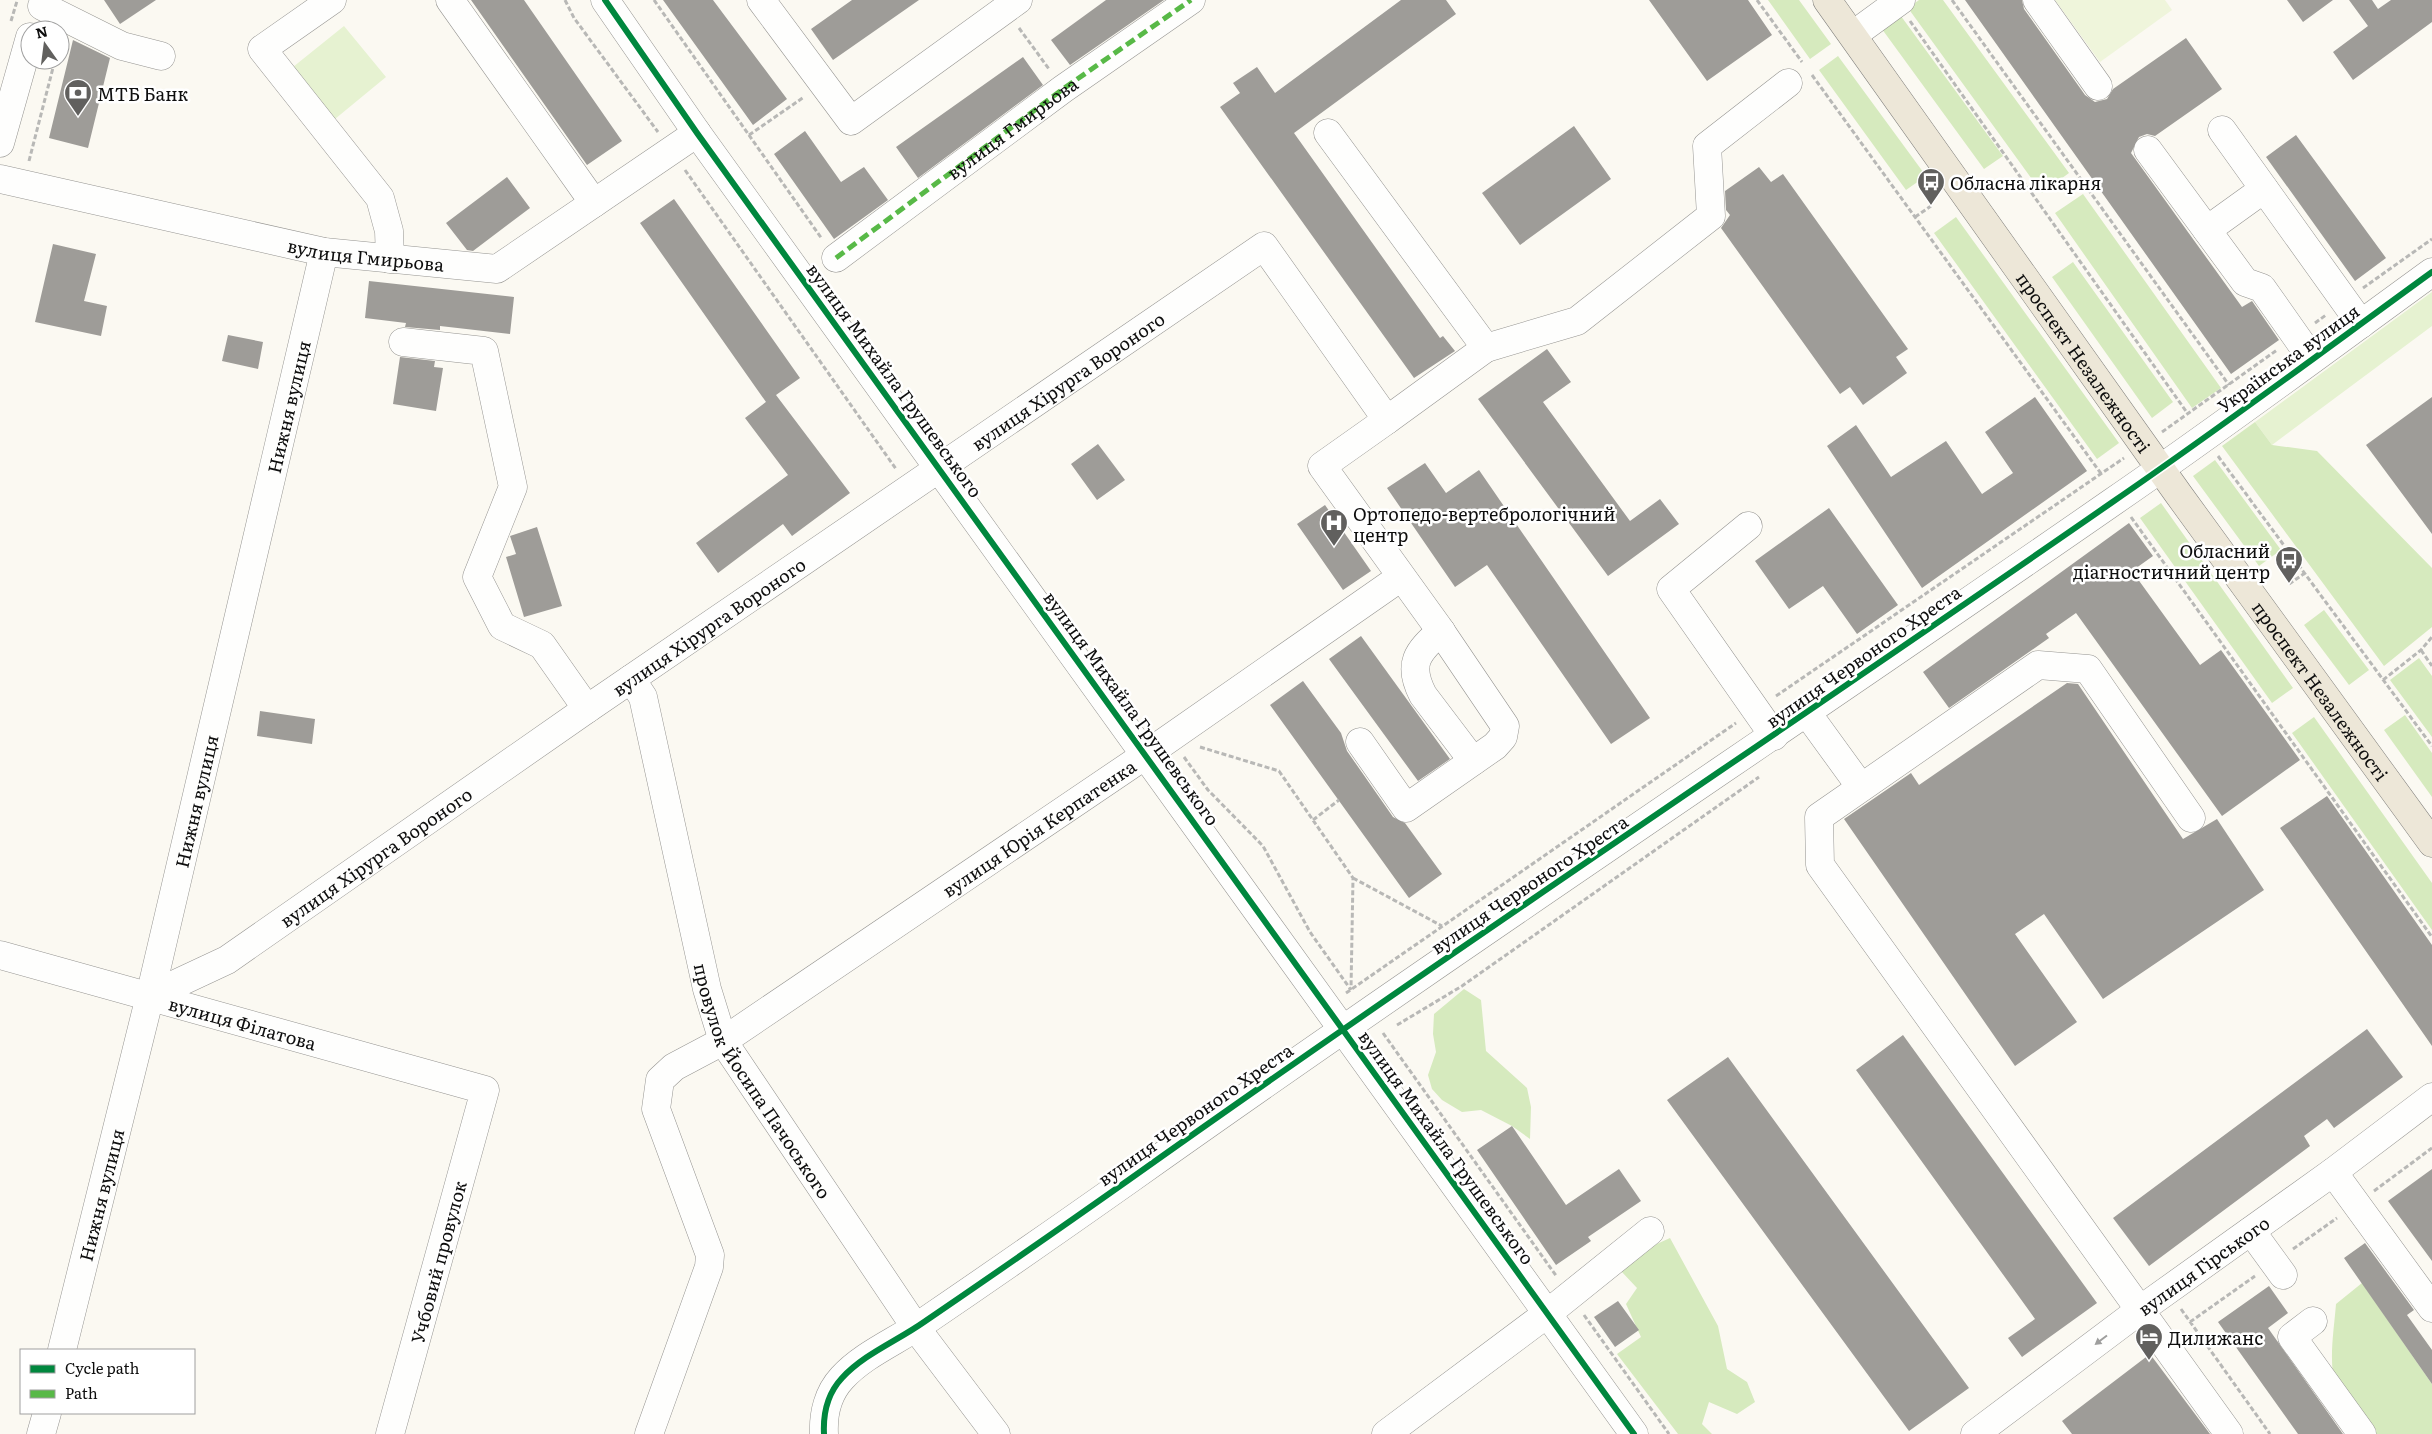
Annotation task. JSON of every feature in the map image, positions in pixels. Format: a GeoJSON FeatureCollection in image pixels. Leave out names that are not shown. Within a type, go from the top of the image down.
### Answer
{"type":"FeatureCollection","features":[{"type":"Feature","properties":{"kind":"main road","name":"проспект Незалежності"},"geometry":{"type":"LineString","coordinates":[[1827,0],[2161,468],[2432,843]]}},
{"type":"Feature","properties":{"kind":"street"},"geometry":{"type":"LineString","coordinates":[[332,0],[262,49],[380,198],[389,232],[390,259]]}},
{"type":"Feature","properties":{"kind":"street"},"geometry":{"type":"LineString","coordinates":[[450,0],[594,203]]}},
{"type":"Feature","properties":{"kind":"street","name":"вулиця Михайла Грушевського"},"geometry":{"type":"LineString","coordinates":[[605,0],[697,133],[1147,754],[1634,1434]]}},
{"type":"Feature","properties":{"kind":"street"},"geometry":{"type":"LineString","coordinates":[[761,0],[851,121],[1011,5]]}},
{"type":"Feature","properties":{"kind":"street","name":"вулиця Гмирьова"},"geometry":{"type":"LineString","coordinates":[[836,258],[1063,90],[1191,0]]}},
{"type":"Feature","properties":{"kind":"street"},"geometry":{"type":"LineString","coordinates":[[2037,0],[2098,86]]}},
{"type":"Feature","properties":{"kind":"street"},"geometry":{"type":"LineString","coordinates":[[1853,35],[1899,1]]}},
{"type":"Feature","properties":{"kind":"street"},"geometry":{"type":"LineString","coordinates":[[40,12],[122,46],[162,56]]}},
{"type":"Feature","properties":{"kind":"street"},"geometry":{"type":"LineString","coordinates":[[0,143],[21,70]]}},
{"type":"Feature","properties":{"kind":"street"},"geometry":{"type":"LineString","coordinates":[[1360,742],[1406,808],[1495,746],[1503,737],[1505,726],[1441,632],[1322,466],[1486,348],[1577,321],[1711,216],[1707,146],[1788,83]]}},
{"type":"Feature","properties":{"kind":"street"},"geometry":{"type":"LineString","coordinates":[[2222,130],[2361,324]]}},
{"type":"Feature","properties":{"kind":"street","name":"вулиця Гмирьова"},"geometry":{"type":"LineString","coordinates":[[12,182],[324,252],[497,269],[697,133]]}},
{"type":"Feature","properties":{"kind":"street"},"geometry":{"type":"LineString","coordinates":[[1328,133],[1486,348]]}},
{"type":"Feature","properties":{"kind":"street"},"geometry":{"type":"LineString","coordinates":[[2148,150],[2245,282],[2262,288],[2312,359]]}},
{"type":"Feature","properties":{"kind":"street"},"geometry":{"type":"LineString","coordinates":[[2207,230],[2264,189]]}},
{"type":"Feature","properties":{"kind":"street","name":"вулиця Хірурга Вороного"},"geometry":{"type":"LineString","coordinates":[[150,996],[227,960],[631,679],[910,490],[1264,246],[1387,420]]}},
{"type":"Feature","properties":{"kind":"street","name":"Нижня вулиця"},"geometry":{"type":"LineString","coordinates":[[62,1349],[150,996],[324,252]]}},
{"type":"Feature","properties":{"kind":"street","name":"Українська вулиця"},"geometry":{"type":"LineString","coordinates":[[2161,468],[2432,272]]}},
{"type":"Feature","properties":{"kind":"street"},"geometry":{"type":"LineString","coordinates":[[403,342],[484,351],[514,487],[477,577],[502,626],[542,645],[588,709]]}},
{"type":"Feature","properties":{"kind":"street","name":"вулиця Червоного Хреста"},"geometry":{"type":"LineString","coordinates":[[824,1434],[823,1420],[837,1383],[851,1370],[876,1352],[916,1328],[1343,1028],[1374,1023],[1774,736],[2161,468]]}},
{"type":"Feature","properties":{"kind":"street"},"geometry":{"type":"LineString","coordinates":[[1748,526],[1671,589],[1774,736]]}},
{"type":"Feature","properties":{"kind":"street","name":"вулиця Юрія Керпатенка"},"geometry":{"type":"LineString","coordinates":[[649,1434],[709,1267],[710,1255],[664,1136],[656,1109],[660,1080],[674,1067],[723,1041],[1171,738],[1401,577]]}},
{"type":"Feature","properties":{"kind":"street"},"geometry":{"type":"LineString","coordinates":[[1441,632],[1423,647],[1416,658],[1417,684],[1423,695],[1473,761]]}},
{"type":"Feature","properties":{"kind":"street"},"geometry":{"type":"LineString","coordinates":[[2191,818],[2088,670],[2038,665],[1860,786],[1819,817],[1820,864],[2229,1434]]}},
{"type":"Feature","properties":{"kind":"street","name":"провулок Йосипа Пачоського"},"geometry":{"type":"LineString","coordinates":[[631,679],[643,697],[707,989],[723,1041],[916,1328],[996,1434]]}},
{"type":"Feature","properties":{"kind":"street"},"geometry":{"type":"LineString","coordinates":[[1807,713],[1860,786]]}},
{"type":"Feature","properties":{"kind":"street","name":"вулиця Філатова"},"geometry":{"type":"LineString","coordinates":[[0,956],[485,1090]]}},
{"type":"Feature","properties":{"kind":"street","name":"Учбовий провулок"},"geometry":{"type":"LineString","coordinates":[[390,1434],[485,1090]]}},
{"type":"Feature","properties":{"kind":"street","name":"вулиця Гірського"},"geometry":{"type":"LineString","coordinates":[[1975,1434],[2140,1310],[2333,1172],[2432,1097]]}},
{"type":"Feature","properties":{"kind":"street"},"geometry":{"type":"LineString","coordinates":[[2333,1172],[2432,1308]]}},
{"type":"Feature","properties":{"kind":"street"},"geometry":{"type":"LineString","coordinates":[[1386,1434],[1548,1313],[1650,1231]]}},
{"type":"Feature","properties":{"kind":"street"},"geometry":{"type":"LineString","coordinates":[[2251,1231],[2278,1269]]}},
{"type":"Feature","properties":{"kind":"street"},"geometry":{"type":"LineString","coordinates":[[2313,1321],[2292,1337],[2362,1434]]}},
{"type":"Feature","properties":{"kind":"street"},"geometry":{"type":"LineString","coordinates":[[41,1434],[46,1414]]}},
{"type":"Feature","properties":{"kind":"path"},"geometry":{"type":"LineString","coordinates":[[565,0],[574,18],[671,150],[910,490]]}},
{"type":"Feature","properties":{"kind":"path"},"geometry":{"type":"LineString","coordinates":[[654,0],[836,258]]}},
{"type":"Feature","properties":{"kind":"path"},"geometry":{"type":"LineString","coordinates":[[1757,0],[2102,474],[2432,937]]}},
{"type":"Feature","properties":{"kind":"path"},"geometry":{"type":"LineString","coordinates":[[1327,1006],[2229,385],[1952,0]]}},
{"type":"Feature","properties":{"kind":"path"},"geometry":{"type":"LineString","coordinates":[[1899,1],[2204,437],[2432,746]]}},
{"type":"Feature","properties":{"kind":"path"},"geometry":{"type":"LineString","coordinates":[[1011,5],[1063,90]]}},
{"type":"Feature","properties":{"kind":"path"},"geometry":{"type":"LineString","coordinates":[[12,182],[51,70]]}},
{"type":"Feature","properties":{"kind":"path"},"geometry":{"type":"LineString","coordinates":[[749,135],[823,83]]}},
{"type":"Feature","properties":{"kind":"path"},"geometry":{"type":"LineString","coordinates":[[1915,217],[1931,206]]}},
{"type":"Feature","properties":{"kind":"path"},"geometry":{"type":"LineString","coordinates":[[2289,584],[2305,573]]}},
{"type":"Feature","properties":{"kind":"path"},"geometry":{"type":"LineString","coordinates":[[2383,680],[2421,650],[2432,637]]}},
{"type":"Feature","properties":{"kind":"path"},"geometry":{"type":"LineString","coordinates":[[2421,650],[2432,666]]}},
{"type":"Feature","properties":{"kind":"path"},"geometry":{"type":"LineString","coordinates":[[1171,738],[1279,771],[1354,878],[1442,926]]}},
{"type":"Feature","properties":{"kind":"path"},"geometry":{"type":"LineString","coordinates":[[1171,738],[1208,790],[1263,846],[1310,932],[1670,1434]]}},
{"type":"Feature","properties":{"kind":"path"},"geometry":{"type":"LineString","coordinates":[[1313,820],[1339,800]]}},
{"type":"Feature","properties":{"kind":"path"},"geometry":{"type":"LineString","coordinates":[[1351,989],[1354,878]]}},
{"type":"Feature","properties":{"kind":"path"},"geometry":{"type":"LineString","coordinates":[[2190,1322],[2278,1269],[2356,1204],[2432,1148]]}},
{"type":"Feature","properties":{"kind":"path"},"geometry":{"type":"LineString","coordinates":[[2168,1290],[2270,1434]]}},
{"type":"Feature","properties":{"kind":"green space"},"geometry":{"type":"Polygon","coordinates":[[[1768,0],[1799,0],[1831,44],[1810,59],[1768,0]]]}},
{"type":"Feature","properties":{"kind":"green space"},"geometry":{"type":"Polygon","coordinates":[[[1919,0],[1943,0],[2069,173],[2042,193],[1908,8],[1919,0]]]}},
{"type":"Feature","properties":{"kind":"green space"},"geometry":{"type":"Polygon","coordinates":[[[2055,0],[2165,0],[2172,10],[2100,62],[2055,0]]]}},
{"type":"Feature","properties":{"kind":"green space"},"geometry":{"type":"Polygon","coordinates":[[[1898,12],[2003,156],[1984,169],[1879,25],[1898,12]]]}},
{"type":"Feature","properties":{"kind":"green space"},"geometry":{"type":"Polygon","coordinates":[[[344,26],[386,77],[335,119],[293,67],[344,26]]]}},
{"type":"Feature","properties":{"kind":"green space"},"geometry":{"type":"Polygon","coordinates":[[[1838,56],[1926,176],[1906,190],[1819,70],[1838,56]]]}},
{"type":"Feature","properties":{"kind":"green space"},"geometry":{"type":"Polygon","coordinates":[[[2083,194],[2221,388],[2192,408],[2055,213],[2083,194]]]}},
{"type":"Feature","properties":{"kind":"green space"},"geometry":{"type":"Polygon","coordinates":[[[1956,217],[2119,443],[2097,459],[1934,233],[1956,217]]]}},
{"type":"Feature","properties":{"kind":"green space"},"geometry":{"type":"Polygon","coordinates":[[[2073,262],[2173,402],[2152,418],[2052,277],[2073,262]]]}},
{"type":"Feature","properties":{"kind":"green space"},"geometry":{"type":"Polygon","coordinates":[[[2432,292],[2432,326],[2272,445],[2255,422],[2432,292]]]}},
{"type":"Feature","properties":{"kind":"green space"},"geometry":{"type":"Polygon","coordinates":[[[2255,422],[2272,445],[2317,451],[2432,568],[2432,627],[2384,666],[2222,446],[2255,422]]]}},
{"type":"Feature","properties":{"kind":"green space"},"geometry":{"type":"Polygon","coordinates":[[[2215,460],[2281,550],[2259,566],[2193,476],[2215,460]]]}},
{"type":"Feature","properties":{"kind":"green space"},"geometry":{"type":"Polygon","coordinates":[[[2161,503],[2293,688],[2272,703],[2140,518],[2161,503]]]}},
{"type":"Feature","properties":{"kind":"green space"},"geometry":{"type":"Polygon","coordinates":[[[2324,610],[2369,670],[2349,685],[2304,625],[2324,610]]]}},
{"type":"Feature","properties":{"kind":"green space"},"geometry":{"type":"Polygon","coordinates":[[[2419,658],[2432,676],[2432,737],[2390,680],[2419,658]]]}},
{"type":"Feature","properties":{"kind":"green space"},"geometry":{"type":"Polygon","coordinates":[[[2405,715],[2432,753],[2432,797],[2384,730],[2405,715]]]}},
{"type":"Feature","properties":{"kind":"green space"},"geometry":{"type":"Polygon","coordinates":[[[2314,717],[2432,883],[2432,930],[2292,733],[2314,717]]]}},
{"type":"Feature","properties":{"kind":"green space"},"geometry":{"type":"Polygon","coordinates":[[[1464,989],[1481,1000],[1486,1051],[1527,1088],[1531,1107],[1530,1139],[1512,1126],[1481,1110],[1462,1112],[1442,1100],[1432,1089],[1428,1075],[1436,1052],[1433,1034],[1434,1014],[1464,989]]]}},
{"type":"Feature","properties":{"kind":"green space"},"geometry":{"type":"Polygon","coordinates":[[[1670,1238],[1718,1326],[1727,1369],[1747,1382],[1755,1402],[1737,1414],[1709,1402],[1702,1424],[1712,1434],[1678,1434],[1617,1354],[1641,1337],[1626,1304],[1637,1288],[1621,1271],[1626,1258],[1670,1238]]]}},
{"type":"Feature","properties":{"kind":"green space"},"geometry":{"type":"Polygon","coordinates":[[[2362,1283],[2432,1384],[2432,1434],[2377,1434],[2348,1405],[2336,1388],[2332,1357],[2336,1304],[2362,1283]]]}},
{"type":"Feature","properties":{"kind":"building"},"geometry":{"type":"Polygon","coordinates":[[[104,0],[156,0],[120,24],[104,0]]]}},
{"type":"Feature","properties":{"kind":"building"},"geometry":{"type":"Polygon","coordinates":[[[471,0],[524,0],[622,141],[587,165],[471,0]]]}},
{"type":"Feature","properties":{"kind":"building"},"geometry":{"type":"Polygon","coordinates":[[[663,0],[713,0],[787,99],[753,125],[663,0]]]}},
{"type":"Feature","properties":{"kind":"building"},"geometry":{"type":"Polygon","coordinates":[[[852,0],[919,0],[833,60],[811,29],[852,0]]]}},
{"type":"Feature","properties":{"kind":"building"},"geometry":{"type":"Polygon","coordinates":[[[1106,0],[1164,0],[1070,65],[1051,40],[1106,0]]]}},
{"type":"Feature","properties":{"kind":"building"},"geometry":{"type":"Polygon","coordinates":[[[1401,0],[1446,0],[1456,14],[1294,133],[1440,338],[1443,336],[1455,351],[1414,378],[1220,107],[1240,93],[1233,83],[1257,67],[1275,93],[1401,0]]]}},
{"type":"Feature","properties":{"kind":"building"},"geometry":{"type":"Polygon","coordinates":[[[1649,0],[1748,0],[1772,35],[1707,81],[1649,0]]]}},
{"type":"Feature","properties":{"kind":"building"},"geometry":{"type":"Polygon","coordinates":[[[1965,0],[2022,0],[2024,9],[2085,95],[2095,102],[2107,99],[2113,89],[2186,38],[2222,89],[2155,136],[2147,134],[2139,137],[2131,153],[2242,307],[2252,301],[2279,340],[2231,374],[1965,0]]]}},
{"type":"Feature","properties":{"kind":"building"},"geometry":{"type":"Polygon","coordinates":[[[2287,0],[2333,0],[2303,22],[2287,0]]]}},
{"type":"Feature","properties":{"kind":"building"},"geometry":{"type":"Polygon","coordinates":[[[2349,0],[2372,0],[2378,9],[2391,0],[2432,0],[2432,22],[2353,80],[2333,52],[2368,26],[2349,0]]]}},
{"type":"Feature","properties":{"kind":"building"},"geometry":{"type":"Polygon","coordinates":[[[73,40],[110,58],[88,148],[49,138],[66,70],[70,70],[70,52],[73,40]]]}},
{"type":"Feature","properties":{"kind":"building"},"geometry":{"type":"Polygon","coordinates":[[[1023,57],[1043,85],[918,178],[896,147],[1023,57]]]}},
{"type":"Feature","properties":{"kind":"building"},"geometry":{"type":"Polygon","coordinates":[[[1574,126],[1611,179],[1520,245],[1482,193],[1574,126]]]}},
{"type":"Feature","properties":{"kind":"building"},"geometry":{"type":"Polygon","coordinates":[[[805,131],[841,182],[864,167],[888,200],[834,239],[774,154],[805,131]]]}},
{"type":"Feature","properties":{"kind":"building"},"geometry":{"type":"Polygon","coordinates":[[[2296,135],[2386,258],[2355,281],[2266,157],[2296,135]]]}},
{"type":"Feature","properties":{"kind":"building"},"geometry":{"type":"Polygon","coordinates":[[[1759,167],[1771,182],[1783,174],[1908,349],[1896,357],[1907,373],[1863,405],[1850,387],[1840,394],[1721,228],[1730,215],[1726,210],[1725,191],[1759,167]]]}},
{"type":"Feature","properties":{"kind":"building"},"geometry":{"type":"Polygon","coordinates":[[[507,177],[530,208],[473,251],[467,250],[446,223],[507,177]]]}},
{"type":"Feature","properties":{"kind":"building"},"geometry":{"type":"Polygon","coordinates":[[[674,199],[800,378],[776,395],[850,493],[792,536],[783,524],[718,573],[696,543],[788,475],[745,418],[766,402],[640,223],[674,199]]]}},
{"type":"Feature","properties":{"kind":"building"},"geometry":{"type":"Polygon","coordinates":[[[53,244],[96,254],[84,301],[107,306],[101,336],[35,322],[53,244]]]}},
{"type":"Feature","properties":{"kind":"building"},"geometry":{"type":"Polygon","coordinates":[[[369,281],[514,297],[510,334],[440,326],[440,330],[405,327],[406,323],[365,318],[369,281]]]}},
{"type":"Feature","properties":{"kind":"building"},"geometry":{"type":"Polygon","coordinates":[[[228,335],[263,342],[258,369],[222,361],[228,335]]]}},
{"type":"Feature","properties":{"kind":"building"},"geometry":{"type":"Polygon","coordinates":[[[1547,349],[1571,382],[1543,402],[1630,521],[1660,499],[1679,524],[1608,576],[1478,399],[1547,349]]]}},
{"type":"Feature","properties":{"kind":"building"},"geometry":{"type":"Polygon","coordinates":[[[400,357],[435,361],[434,367],[443,368],[436,411],[393,404],[400,357]]]}},
{"type":"Feature","properties":{"kind":"building"},"geometry":{"type":"Polygon","coordinates":[[[2035,397],[2087,471],[1922,588],[1827,446],[1856,425],[1891,477],[1946,441],[1982,494],[2013,473],[1985,432],[2035,397]]]}},
{"type":"Feature","properties":{"kind":"building"},"geometry":{"type":"Polygon","coordinates":[[[2432,397],[2432,534],[2366,445],[2432,397]]]}},
{"type":"Feature","properties":{"kind":"building"},"geometry":{"type":"Polygon","coordinates":[[[1098,444],[1125,480],[1097,500],[1071,464],[1098,444]]]}},
{"type":"Feature","properties":{"kind":"building"},"geometry":{"type":"Polygon","coordinates":[[[1425,463],[1446,493],[1479,470],[1650,718],[1611,744],[1487,565],[1455,587],[1387,488],[1425,463]]]}},
{"type":"Feature","properties":{"kind":"building","name":"Ортопедо-вертебрологічний центр"},"geometry":{"type":"Polygon","coordinates":[[[1325,505],[1371,571],[1343,590],[1297,524],[1325,505]]]}},
{"type":"Feature","properties":{"kind":"building"},"geometry":{"type":"Polygon","coordinates":[[[1829,508],[1898,605],[1857,634],[1823,586],[1789,609],[1755,561],[1829,508]]]}},
{"type":"Feature","properties":{"kind":"building"},"geometry":{"type":"Polygon","coordinates":[[[2129,523],[2153,556],[2132,571],[2200,665],[2221,650],[2300,760],[2222,816],[2076,613],[2046,634],[2049,638],[1949,708],[1923,672],[2129,523]]]}},
{"type":"Feature","properties":{"kind":"building"},"geometry":{"type":"Polygon","coordinates":[[[537,527],[562,606],[524,617],[506,557],[516,554],[510,536],[537,527]]]}},
{"type":"Feature","properties":{"kind":"building"},"geometry":{"type":"Polygon","coordinates":[[[1361,636],[1450,759],[1418,781],[1329,659],[1361,636]]]}},
{"type":"Feature","properties":{"kind":"building"},"geometry":{"type":"Polygon","coordinates":[[[1303,681],[1341,733],[1347,751],[1393,817],[1405,823],[1442,874],[1409,898],[1270,705],[1303,681]]]}},
{"type":"Feature","properties":{"kind":"building"},"geometry":{"type":"Polygon","coordinates":[[[2067,683],[2078,684],[2183,839],[2217,819],[2264,890],[2103,999],[2044,914],[2015,934],[2077,1022],[2015,1066],[1844,819],[1911,773],[1919,785],[2067,683]]]}},
{"type":"Feature","properties":{"kind":"building"},"geometry":{"type":"Polygon","coordinates":[[[260,711],[315,719],[312,744],[257,736],[260,711]]]}},
{"type":"Feature","properties":{"kind":"building"},"geometry":{"type":"Polygon","coordinates":[[[2327,796],[2432,945],[2432,1046],[2280,828],[2327,796]]]}},
{"type":"Feature","properties":{"kind":"building"},"geometry":{"type":"Polygon","coordinates":[[[2367,1029],[2403,1077],[2334,1128],[2327,1119],[2304,1136],[2310,1146],[2149,1266],[2113,1218],[2367,1029]]]}},
{"type":"Feature","properties":{"kind":"building"},"geometry":{"type":"Polygon","coordinates":[[[1903,1035],[2097,1303],[2022,1357],[2008,1338],[2035,1319],[1856,1070],[1903,1035]]]}},
{"type":"Feature","properties":{"kind":"building"},"geometry":{"type":"Polygon","coordinates":[[[1728,1057],[1969,1388],[1909,1431],[1667,1100],[1728,1057]]]}},
{"type":"Feature","properties":{"kind":"building"},"geometry":{"type":"Polygon","coordinates":[[[1512,1126],[1566,1205],[1619,1169],[1641,1201],[1588,1237],[1591,1241],[1556,1265],[1477,1150],[1512,1126]]]}},
{"type":"Feature","properties":{"kind":"building"},"geometry":{"type":"Polygon","coordinates":[[[2432,1169],[2432,1261],[2388,1201],[2432,1169]]]}},
{"type":"Feature","properties":{"kind":"building"},"geometry":{"type":"Polygon","coordinates":[[[2365,1243],[2414,1310],[2407,1315],[2432,1350],[2432,1384],[2344,1258],[2365,1243]]]}},
{"type":"Feature","properties":{"kind":"building"},"geometry":{"type":"Polygon","coordinates":[[[2269,1286],[2288,1313],[2268,1328],[2343,1434],[2298,1434],[2218,1322],[2269,1286]]]}},
{"type":"Feature","properties":{"kind":"building"},"geometry":{"type":"Polygon","coordinates":[[[1618,1301],[1639,1330],[1615,1347],[1594,1317],[1618,1301]]]}},
{"type":"Feature","properties":{"kind":"building"},"geometry":{"type":"Polygon","coordinates":[[[2150,1354],[2210,1434],[2072,1434],[2062,1421],[2150,1354]]]}},
{"type":"Feature","properties":{"kind":"marked path"},"geometry":{"type":"LineString","coordinates":[[836,258],[1063,89],[1191,0]]}},
{"type":"Feature","properties":{"kind":"cycle path"},"geometry":{"type":"LineString","coordinates":[[605,0],[697,133],[1634,1434]]}},
{"type":"Feature","properties":{"kind":"cycle path"},"geometry":{"type":"LineString","coordinates":[[824,1434],[824,1419],[833,1390],[842,1378],[860,1362],[914,1329],[976,1287],[1498,923],[2154,473],[2432,272]]}},
{"type":"Feature","properties":{"kind":"place","name":"МТБ Банк"},"geometry":{"type":"Point","coordinates":[78,117]}},
{"type":"Feature","properties":{"kind":"place","name":"Обласна лікарня"},"geometry":{"type":"Point","coordinates":[1931,206]}},
{"type":"Feature","properties":{"kind":"place","name":"Ортопедо-вертебрологічний центр"},"geometry":{"type":"Point","coordinates":[1334,547]}},
{"type":"Feature","properties":{"kind":"place","name":"Обласний діагностичний центр"},"geometry":{"type":"Point","coordinates":[2289,584]}},
{"type":"Feature","properties":{"kind":"place","name":"Дилижанс"},"geometry":{"type":"Point","coordinates":[2149,1361]}}]}
